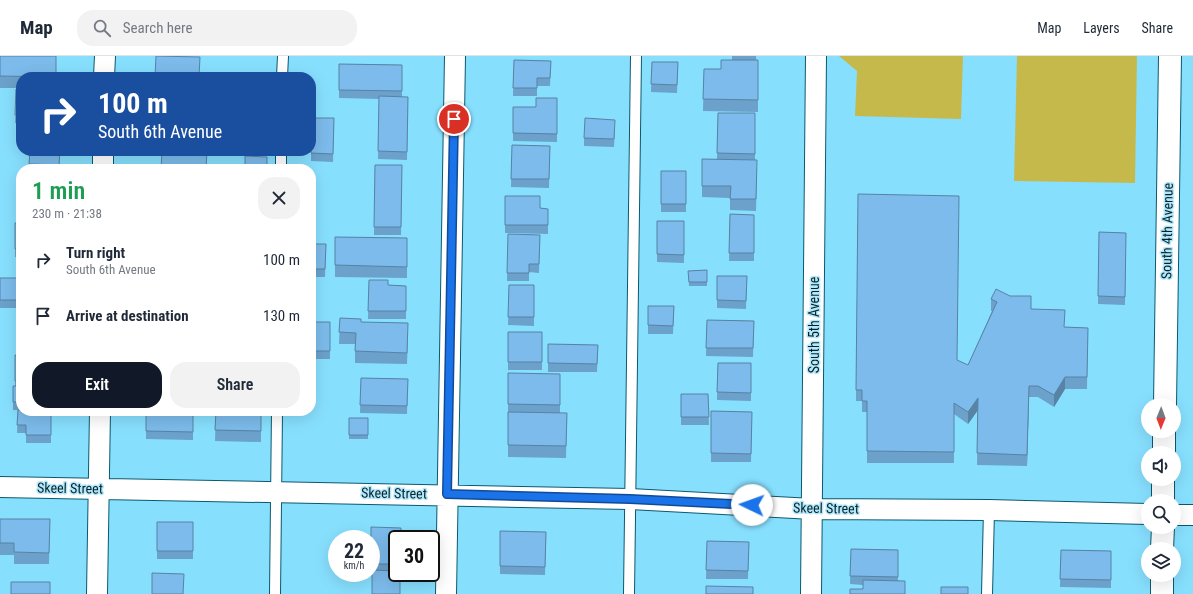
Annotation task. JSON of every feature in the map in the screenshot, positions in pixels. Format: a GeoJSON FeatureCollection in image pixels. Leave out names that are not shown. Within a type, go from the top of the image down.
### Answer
{"type":"FeatureCollection","features":[{"type":"Feature","properties":{"kind":"main road","name":"South 4th Avenue"},"geometry":{"type":"LineString","coordinates":[[1165,398],[1170,56]]}},
{"type":"Feature","properties":{"kind":"main road"},"geometry":{"type":"LineString","coordinates":[[1162,582],[1162,594]]}},
{"type":"Feature","properties":{"kind":"street"},"geometry":{"type":"LineString","coordinates":[[104,72],[105,56]]}},
{"type":"Feature","properties":{"kind":"street"},"geometry":{"type":"LineString","coordinates":[[446,594],[455,56]]}},
{"type":"Feature","properties":{"kind":"street","name":"South 5th Avenue"},"geometry":{"type":"LineString","coordinates":[[811,594],[816,56]]}},
{"type":"Feature","properties":{"kind":"street"},"geometry":{"type":"LineString","coordinates":[[97,594],[100,416]]}},
{"type":"Feature","properties":{"kind":"street","name":"Skeel Street"},"geometry":{"type":"LineString","coordinates":[[0,487],[447,494],[630,499],[812,508],[1141,514]]}},
{"type":"Feature","properties":{"kind":"street"},"geometry":{"type":"LineString","coordinates":[[1181,515],[1193,515]]}},
{"type":"Feature","properties":{"kind":"lane"},"geometry":{"type":"LineString","coordinates":[[282,72],[283,56]]}},
{"type":"Feature","properties":{"kind":"lane"},"geometry":{"type":"LineString","coordinates":[[628,594],[636,56]]}},
{"type":"Feature","properties":{"kind":"lane"},"geometry":{"type":"LineString","coordinates":[[275,594],[278,416]]}},
{"type":"Feature","properties":{"kind":"lane"},"geometry":{"type":"LineString","coordinates":[[987,594],[989,510]]}},
{"type":"Feature","properties":{"kind":"shaded area"},"geometry":{"type":"Polygon","coordinates":[[[839,56],[963,56],[961,119],[855,116],[857,71],[839,56]]]}},
{"type":"Feature","properties":{"kind":"shaded area"},"geometry":{"type":"Polygon","coordinates":[[[1017,56],[1137,56],[1135,183],[1014,181],[1017,56]]]}},
{"type":"Feature","properties":{"kind":"building"},"geometry":{"type":"Polygon","coordinates":[[[0,56],[56,56],[56,72],[16,72],[16,76],[0,76],[0,56]]]}},
{"type":"Feature","properties":{"kind":"building"},"geometry":{"type":"Polygon","coordinates":[[[156,56],[200,57],[199,72],[155,72],[156,56]]]}},
{"type":"Feature","properties":{"kind":"building"},"geometry":{"type":"Polygon","coordinates":[[[514,60],[551,61],[550,78],[537,78],[537,88],[513,88],[514,60]]]}},
{"type":"Feature","properties":{"kind":"building"},"geometry":{"type":"Polygon","coordinates":[[[721,60],[758,60],[758,100],[703,99],[704,69],[721,69],[721,60]]]}},
{"type":"Feature","properties":{"kind":"building"},"geometry":{"type":"Polygon","coordinates":[[[652,62],[678,62],[677,85],[651,84],[652,62]]]}},
{"type":"Feature","properties":{"kind":"building"},"geometry":{"type":"Polygon","coordinates":[[[339,64],[402,65],[402,91],[339,90],[339,64]]]}},
{"type":"Feature","properties":{"kind":"building"},"geometry":{"type":"Polygon","coordinates":[[[16,89],[16,115],[15,115],[16,89]]]}},
{"type":"Feature","properties":{"kind":"building"},"geometry":{"type":"Polygon","coordinates":[[[379,96],[408,97],[407,152],[378,151],[379,96]]]}},
{"type":"Feature","properties":{"kind":"building"},"geometry":{"type":"Polygon","coordinates":[[[536,98],[557,98],[557,134],[513,133],[513,107],[536,107],[536,98]]]}},
{"type":"Feature","properties":{"kind":"building"},"geometry":{"type":"Polygon","coordinates":[[[718,113],[755,113],[755,154],[717,153],[718,113]]]}},
{"type":"Feature","properties":{"kind":"building"},"geometry":{"type":"Polygon","coordinates":[[[316,118],[334,118],[333,154],[316,153],[316,118]]]}},
{"type":"Feature","properties":{"kind":"building"},"geometry":{"type":"Polygon","coordinates":[[[585,118],[615,120],[614,139],[584,138],[585,118]]]}},
{"type":"Feature","properties":{"kind":"building"},"geometry":{"type":"Polygon","coordinates":[[[512,145],[550,146],[549,179],[511,179],[512,145]]]}},
{"type":"Feature","properties":{"kind":"building"},"geometry":{"type":"Polygon","coordinates":[[[30,156],[60,156],[59,164],[29,164],[30,156]]]}},
{"type":"Feature","properties":{"kind":"building"},"geometry":{"type":"Polygon","coordinates":[[[162,156],[207,156],[206,164],[161,164],[162,156]]]}},
{"type":"Feature","properties":{"kind":"building"},"geometry":{"type":"Polygon","coordinates":[[[245,156],[267,157],[267,164],[245,164],[245,156]]]}},
{"type":"Feature","properties":{"kind":"building"},"geometry":{"type":"Polygon","coordinates":[[[702,159],[757,160],[756,199],[730,199],[731,186],[702,186],[702,159]]]}},
{"type":"Feature","properties":{"kind":"building"},"geometry":{"type":"Polygon","coordinates":[[[375,165],[402,165],[401,227],[374,227],[375,165]]]}},
{"type":"Feature","properties":{"kind":"building"},"geometry":{"type":"Polygon","coordinates":[[[661,171],[686,171],[686,204],[661,204],[661,171]]]}},
{"type":"Feature","properties":{"kind":"building"},"geometry":{"type":"Polygon","coordinates":[[[858,194],[959,196],[957,360],[968,365],[997,302],[991,299],[996,289],[1010,296],[1031,296],[1031,309],[1065,310],[1064,327],[1088,328],[1087,377],[1065,377],[1054,395],[1038,386],[1029,386],[1027,455],[977,453],[978,398],[968,412],[954,403],[954,452],[867,451],[867,401],[862,401],[862,390],[856,390],[858,194]]]}},
{"type":"Feature","properties":{"kind":"building"},"geometry":{"type":"Polygon","coordinates":[[[505,196],[540,196],[540,208],[548,209],[548,225],[505,225],[505,196]]]}},
{"type":"Feature","properties":{"kind":"building"},"geometry":{"type":"Polygon","coordinates":[[[730,214],[754,215],[754,253],[729,253],[730,214]]]}},
{"type":"Feature","properties":{"kind":"building"},"geometry":{"type":"Polygon","coordinates":[[[657,221],[684,221],[684,255],[657,254],[657,221]]]}},
{"type":"Feature","properties":{"kind":"building"},"geometry":{"type":"Polygon","coordinates":[[[15,223],[16,223],[16,249],[15,223]]]}},
{"type":"Feature","properties":{"kind":"building"},"geometry":{"type":"Polygon","coordinates":[[[1099,232],[1126,233],[1125,297],[1098,296],[1099,232]]]}},
{"type":"Feature","properties":{"kind":"building"},"geometry":{"type":"Polygon","coordinates":[[[508,234],[540,235],[539,264],[529,264],[529,273],[507,273],[508,234]]]}},
{"type":"Feature","properties":{"kind":"building"},"geometry":{"type":"Polygon","coordinates":[[[335,237],[407,238],[407,267],[335,265],[335,237]]]}},
{"type":"Feature","properties":{"kind":"building"},"geometry":{"type":"Polygon","coordinates":[[[316,244],[326,244],[325,269],[316,269],[316,244]]]}},
{"type":"Feature","properties":{"kind":"building"},"geometry":{"type":"Polygon","coordinates":[[[707,270],[707,282],[689,282],[688,271],[707,270]]]}},
{"type":"Feature","properties":{"kind":"building"},"geometry":{"type":"Polygon","coordinates":[[[717,276],[747,276],[746,301],[717,300],[717,276]]]}},
{"type":"Feature","properties":{"kind":"building"},"geometry":{"type":"Polygon","coordinates":[[[0,278],[16,278],[16,300],[0,300],[0,278]]]}},
{"type":"Feature","properties":{"kind":"building"},"geometry":{"type":"Polygon","coordinates":[[[369,280],[388,280],[388,285],[406,286],[406,311],[368,311],[369,280]]]}},
{"type":"Feature","properties":{"kind":"building"},"geometry":{"type":"Polygon","coordinates":[[[509,285],[534,285],[534,317],[508,317],[509,285]]]}},
{"type":"Feature","properties":{"kind":"building"},"geometry":{"type":"Polygon","coordinates":[[[648,306],[674,306],[673,326],[648,325],[648,306]]]}},
{"type":"Feature","properties":{"kind":"building"},"geometry":{"type":"Polygon","coordinates":[[[340,318],[361,319],[361,322],[408,323],[407,353],[355,351],[356,333],[339,332],[340,318]]]}},
{"type":"Feature","properties":{"kind":"building"},"geometry":{"type":"Polygon","coordinates":[[[707,320],[754,321],[753,348],[706,348],[707,320]]]}},
{"type":"Feature","properties":{"kind":"building"},"geometry":{"type":"Polygon","coordinates":[[[316,322],[330,322],[330,351],[316,351],[316,322]]]}},
{"type":"Feature","properties":{"kind":"building"},"geometry":{"type":"Polygon","coordinates":[[[508,332],[542,332],[542,362],[508,362],[508,332]]]}},
{"type":"Feature","properties":{"kind":"building"},"geometry":{"type":"Polygon","coordinates":[[[548,344],[598,345],[597,364],[548,363],[548,344]]]}},
{"type":"Feature","properties":{"kind":"building"},"geometry":{"type":"Polygon","coordinates":[[[15,355],[16,381],[15,381],[15,355]]]}},
{"type":"Feature","properties":{"kind":"building"},"geometry":{"type":"Polygon","coordinates":[[[718,363],[751,363],[751,393],[717,392],[718,363]]]}},
{"type":"Feature","properties":{"kind":"building"},"geometry":{"type":"Polygon","coordinates":[[[508,373],[560,374],[560,405],[508,404],[508,373]]]}},
{"type":"Feature","properties":{"kind":"building"},"geometry":{"type":"Polygon","coordinates":[[[361,378],[408,379],[407,406],[360,405],[361,378]]]}},
{"type":"Feature","properties":{"kind":"building"},"geometry":{"type":"Polygon","coordinates":[[[13,386],[16,386],[16,402],[13,402],[13,386]]]}},
{"type":"Feature","properties":{"kind":"building"},"geometry":{"type":"Polygon","coordinates":[[[681,394],[708,394],[709,417],[681,417],[681,394]]]}},
{"type":"Feature","properties":{"kind":"building"},"geometry":{"type":"Polygon","coordinates":[[[711,411],[752,412],[751,454],[711,453],[711,411]]]}},
{"type":"Feature","properties":{"kind":"building"},"geometry":{"type":"Polygon","coordinates":[[[508,412],[567,413],[566,446],[508,445],[508,412]]]}},
{"type":"Feature","properties":{"kind":"building"},"geometry":{"type":"Polygon","coordinates":[[[18,416],[51,416],[51,435],[26,435],[26,425],[17,425],[18,416]]]}},
{"type":"Feature","properties":{"kind":"building"},"geometry":{"type":"Polygon","coordinates":[[[146,416],[193,416],[193,432],[146,431],[146,416]]]}},
{"type":"Feature","properties":{"kind":"building"},"geometry":{"type":"Polygon","coordinates":[[[216,416],[261,416],[261,431],[215,430],[216,416]]]}},
{"type":"Feature","properties":{"kind":"building"},"geometry":{"type":"Polygon","coordinates":[[[349,418],[368,418],[368,435],[349,435],[349,418]]]}},
{"type":"Feature","properties":{"kind":"building"},"geometry":{"type":"Polygon","coordinates":[[[0,519],[50,519],[49,553],[14,552],[14,543],[0,543],[0,519]]]}},
{"type":"Feature","properties":{"kind":"building"},"geometry":{"type":"Polygon","coordinates":[[[157,522],[193,522],[193,551],[157,551],[157,522]]]}},
{"type":"Feature","properties":{"kind":"building"},"geometry":{"type":"Polygon","coordinates":[[[371,527],[401,528],[401,530],[388,530],[388,564],[380,564],[380,530],[371,530],[371,527]]]}},
{"type":"Feature","properties":{"kind":"building"},"geometry":{"type":"Polygon","coordinates":[[[500,531],[546,532],[545,567],[500,566],[500,531]]]}},
{"type":"Feature","properties":{"kind":"building"},"geometry":{"type":"Polygon","coordinates":[[[707,541],[749,542],[748,571],[706,570],[707,541]]]}},
{"type":"Feature","properties":{"kind":"building"},"geometry":{"type":"Polygon","coordinates":[[[851,549],[898,550],[898,577],[850,576],[851,549]]]}},
{"type":"Feature","properties":{"kind":"building"},"geometry":{"type":"Polygon","coordinates":[[[1061,550],[1111,551],[1111,580],[1060,579],[1061,550]]]}},
{"type":"Feature","properties":{"kind":"building"},"geometry":{"type":"Polygon","coordinates":[[[380,570],[388,571],[388,582],[400,582],[400,594],[372,594],[372,582],[380,582],[380,570]]]}},
{"type":"Feature","properties":{"kind":"building"},"geometry":{"type":"Polygon","coordinates":[[[152,573],[184,574],[183,594],[152,594],[152,573]]]}},
{"type":"Feature","properties":{"kind":"building"},"geometry":{"type":"Polygon","coordinates":[[[863,580],[905,581],[905,594],[850,594],[850,589],[863,589],[863,580]]]}},
{"type":"Feature","properties":{"kind":"building"},"geometry":{"type":"Polygon","coordinates":[[[11,582],[50,582],[50,594],[11,594],[11,582]]]}},
{"type":"Feature","properties":{"kind":"building"},"geometry":{"type":"Polygon","coordinates":[[[706,586],[753,587],[753,594],[706,594],[706,586]]]}},
{"type":"Feature","properties":{"kind":"building"},"geometry":{"type":"Polygon","coordinates":[[[941,587],[968,587],[968,594],[941,594],[941,587]]]}},
{"type":"Feature","properties":{"kind":"route"},"geometry":{"type":"LineString","coordinates":[[454,119],[447,494],[630,499],[752,505]]}}]}
